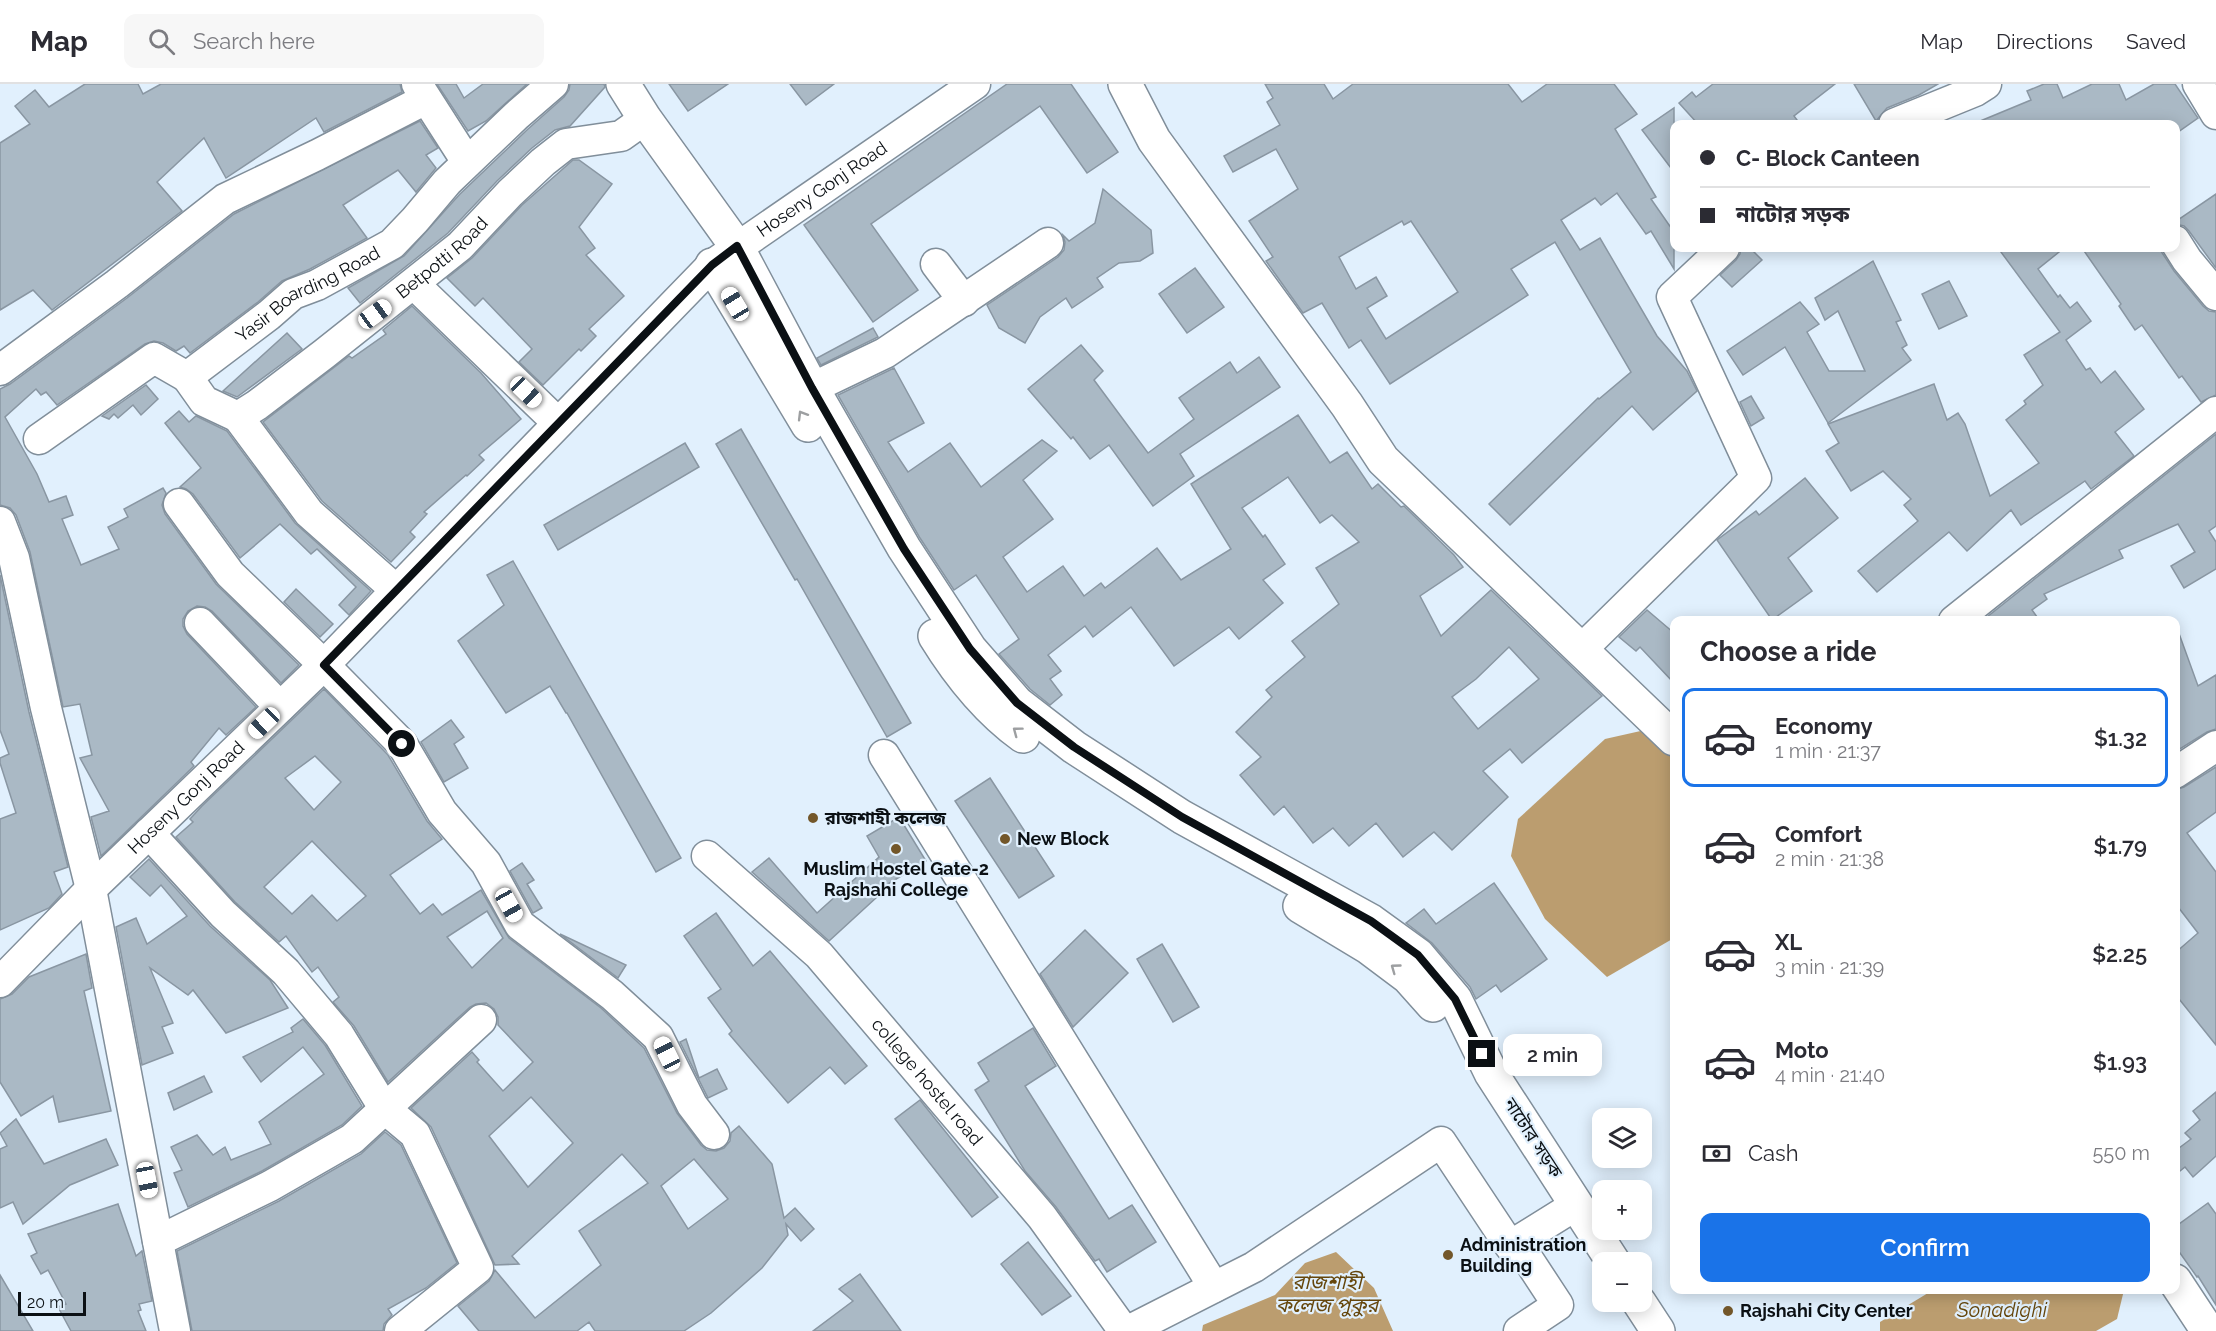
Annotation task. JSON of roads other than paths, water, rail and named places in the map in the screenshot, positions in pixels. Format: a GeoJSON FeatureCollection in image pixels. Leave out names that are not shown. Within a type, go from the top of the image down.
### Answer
{"type":"FeatureCollection","features":[{"type":"Feature","properties":{"kind":"main road"},"geometry":{"type":"LineString","coordinates":[[623,84],[724,256],[950,660],[978,696],[1010,726],[1046,753],[1368,947],[1408,977],[1491,1073]]}},
{"type":"Feature","properties":{"kind":"main road"},"geometry":{"type":"LineString","coordinates":[[1125,84],[1154,140],[1347,405],[1383,460],[1670,735]]}},
{"type":"Feature","properties":{"kind":"main road","name":"নাটোর সড়ক"},"geometry":{"type":"LineString","coordinates":[[724,256],[812,388],[904,549],[970,649],[1017,703],[1074,747],[1182,817],[1371,921],[1418,955],[1455,999],[1491,1073],[1607,1252]]}},
{"type":"Feature","properties":{"kind":"main road"},"geometry":{"type":"LineString","coordinates":[[2180,1289],[2208,1331]]}},
{"type":"Feature","properties":{"kind":"main road"},"geometry":{"type":"LineString","coordinates":[[1646,1312],[1658,1331]]}},
{"type":"Feature","properties":{"kind":"street","name":"Yasir Boarding Road"},"geometry":{"type":"LineString","coordinates":[[187,377],[269,315],[292,294],[317,285],[392,244],[447,182],[553,84]]}},
{"type":"Feature","properties":{"kind":"street","name":"Hoseny Gonj Road"},"geometry":{"type":"LineString","coordinates":[[0,982],[91,889],[324,665],[558,423],[724,256],[975,84]]}},
{"type":"Feature","properties":{"kind":"street"},"geometry":{"type":"LineString","coordinates":[[1900,120],[1941,93],[1975,91],[1986,84]]}},
{"type":"Feature","properties":{"kind":"street"},"geometry":{"type":"LineString","coordinates":[[2198,84],[2216,114]]}},
{"type":"Feature","properties":{"kind":"street"},"geometry":{"type":"LineString","coordinates":[[0,370],[117,284],[225,199],[317,155],[421,92],[468,162]]}},
{"type":"Feature","properties":{"kind":"street","name":"Betpotti Road"},"geometry":{"type":"LineString","coordinates":[[238,417],[287,382],[460,246],[510,193],[566,144],[621,136],[645,119]]}},
{"type":"Feature","properties":{"kind":"street"},"geometry":{"type":"LineString","coordinates":[[812,388],[885,353],[1048,243]]}},
{"type":"Feature","properties":{"kind":"street"},"geometry":{"type":"LineString","coordinates":[[2180,249],[2216,295]]}},
{"type":"Feature","properties":{"kind":"street"},"geometry":{"type":"LineString","coordinates":[[1581,650],[1756,478],[1672,297],[1720,252]]}},
{"type":"Feature","properties":{"kind":"street"},"geometry":{"type":"LineString","coordinates":[[936,264],[964,301]]}},
{"type":"Feature","properties":{"kind":"street"},"geometry":{"type":"LineString","coordinates":[[414,284],[558,423]]}},
{"type":"Feature","properties":{"kind":"street"},"geometry":{"type":"LineString","coordinates":[[39,439],[154,358],[187,377],[204,401],[238,417],[309,513],[396,590]]}},
{"type":"Feature","properties":{"kind":"street"},"geometry":{"type":"LineString","coordinates":[[1960,616],[2216,412]]}},
{"type":"Feature","properties":{"kind":"street"},"geometry":{"type":"LineString","coordinates":[[179,504],[231,574],[402,744],[442,812],[486,863],[520,925],[612,995],[658,1037],[692,1105],[714,1134]]}},
{"type":"Feature","properties":{"kind":"street"},"geometry":{"type":"LineString","coordinates":[[0,522],[14,558],[46,708],[91,889],[175,1331]]}},
{"type":"Feature","properties":{"kind":"street"},"geometry":{"type":"LineString","coordinates":[[200,623],[280,707]]}},
{"type":"Feature","properties":{"kind":"street"},"geometry":{"type":"LineString","coordinates":[[2180,770],[2216,746]]}},
{"type":"Feature","properties":{"kind":"street"},"geometry":{"type":"LineString","coordinates":[[884,755],[1214,1287]]}},
{"type":"Feature","properties":{"kind":"street"},"geometry":{"type":"LineString","coordinates":[[149,833],[223,914],[286,972],[339,1035],[384,1108],[415,1134],[478,1268],[400,1331]]}},
{"type":"Feature","properties":{"kind":"street","name":"college hostel road"},"geometry":{"type":"LineString","coordinates":[[707,856],[819,955],[1041,1217],[1126,1331]]}},
{"type":"Feature","properties":{"kind":"street"},"geometry":{"type":"LineString","coordinates":[[158,1241],[270,1186],[352,1139],[481,1020]]}},
{"type":"Feature","properties":{"kind":"street"},"geometry":{"type":"LineString","coordinates":[[1126,1331],[1254,1266],[1441,1142],[1510,1246],[1576,1205]]}},
{"type":"Feature","properties":{"kind":"street"},"geometry":{"type":"LineString","coordinates":[[1516,1241],[1558,1305],[1519,1331]]}},
{"type":"Feature","properties":{"kind":"water"},"geometry":{"type":"Polygon","coordinates":[[[1645,730],[1670,754],[1670,940],[1607,977],[1545,919],[1511,856],[1518,819],[1605,739],[1645,730]]]}},
{"type":"Feature","properties":{"kind":"water","name":"রাজশাহী কলেজ পুকুর"},"geometry":{"type":"Polygon","coordinates":[[[1336,1252],[1374,1288],[1393,1331],[1202,1331],[1203,1325],[1275,1295],[1305,1263],[1336,1252]]]}},
{"type":"Feature","properties":{"kind":"water","name":"Sonadighi"},"geometry":{"type":"Polygon","coordinates":[[[1926,1294],[2123,1294],[2117,1319],[2096,1331],[1880,1331],[1880,1322],[1926,1294]]]}},
{"type":"Feature","properties":{"kind":"place","name":"রাজশাহী কলেজ"},"geometry":{"type":"Point","coordinates":[813,818]}},
{"type":"Feature","properties":{"kind":"place","name":"New Block"},"geometry":{"type":"Point","coordinates":[1005,839]}},
{"type":"Feature","properties":{"kind":"place","name":"Muslim Hostel Gate-2 Rajshahi College"},"geometry":{"type":"Point","coordinates":[896,849]}},
{"type":"Feature","properties":{"kind":"place","name":"Administration Building"},"geometry":{"type":"Point","coordinates":[1448,1255]}},
{"type":"Feature","properties":{"kind":"place","name":"Rajshahi City Center"},"geometry":{"type":"Point","coordinates":[1728,1311]}}]}
